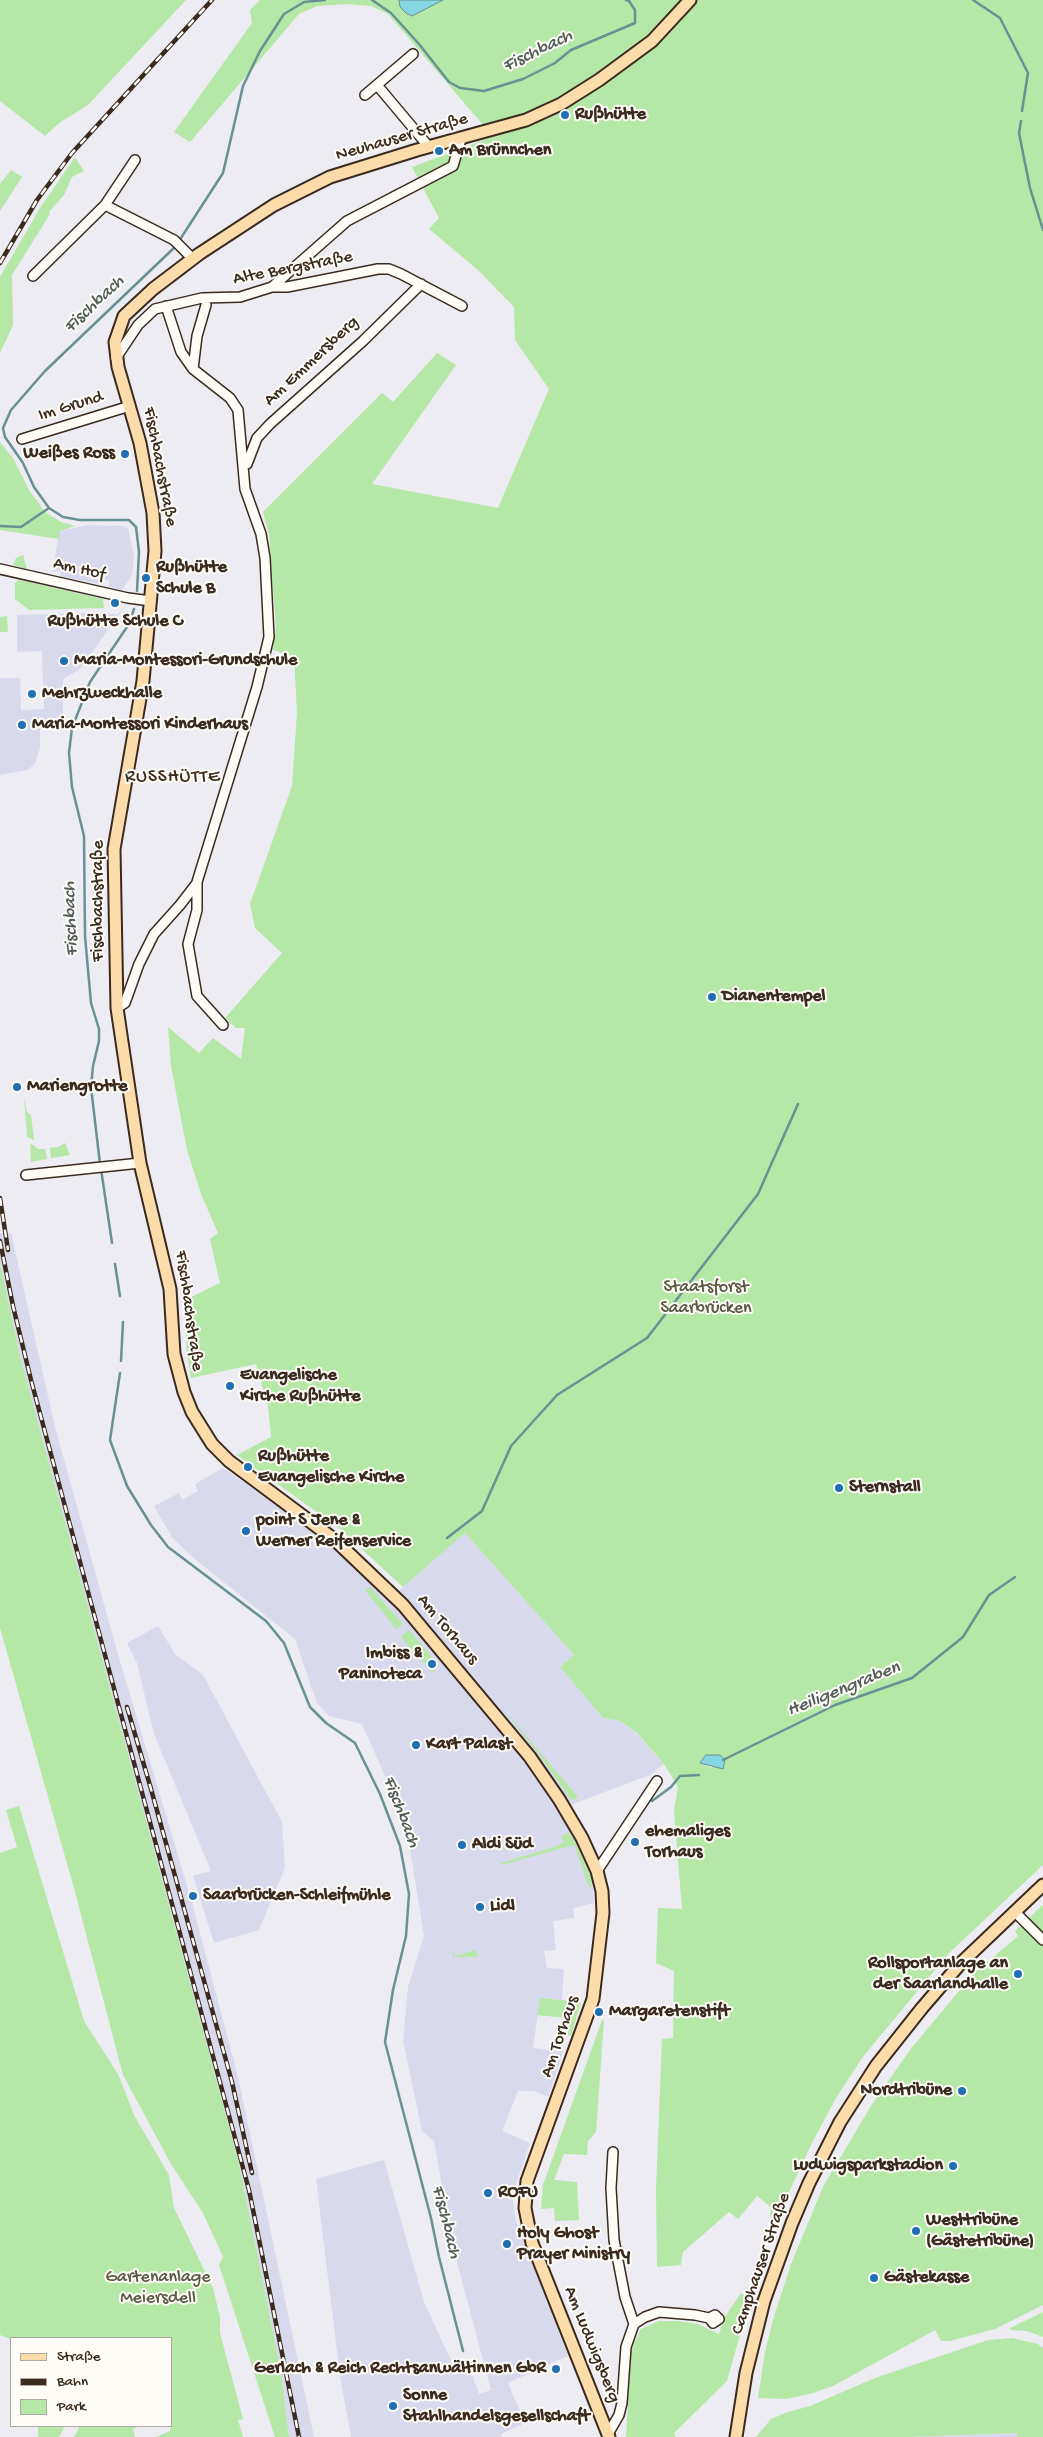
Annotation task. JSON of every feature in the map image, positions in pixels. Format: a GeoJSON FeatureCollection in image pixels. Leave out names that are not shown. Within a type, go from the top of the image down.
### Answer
{"type":"FeatureCollection","features":[{"type":"Feature","properties":{"kind":"main road","name":"Neuhauser Straße"},"geometry":{"type":"LineString","coordinates":[[124,316],[153,289],[193,258],[242,225],[305,188],[330,177],[526,120],[577,95],[652,41],[690,0]]}},
{"type":"Feature","properties":{"kind":"main road","name":"Fischbachstraße"},"geometry":{"type":"LineString","coordinates":[[124,316],[116,333],[116,358],[140,443],[155,528],[155,551],[146,600],[143,681],[114,849],[117,1008],[140,1163],[169,1282],[172,1343],[184,1392],[202,1431],[222,1455]]}},
{"type":"Feature","properties":{"kind":"main road","name":"Am Torhaus"},"geometry":{"type":"LineString","coordinates":[[222,1455],[335,1540],[403,1606],[530,1757],[563,1805],[582,1838],[597,1871],[602,1891],[604,1913],[593,1999],[527,2181],[525,2208]]}},
{"type":"Feature","properties":{"kind":"main road","name":"Camphauser Straße"},"geometry":{"type":"LineString","coordinates":[[736,2437],[746,2373],[764,2301],[792,2223],[826,2149],[850,2106],[896,2040],[960,1964],[1043,1885]]}},
{"type":"Feature","properties":{"kind":"main road","name":"Am Ludwigsberg"},"geometry":{"type":"LineString","coordinates":[[525,2208],[532,2243],[609,2436]]}},
{"type":"Feature","properties":{"kind":"street"},"geometry":{"type":"LineString","coordinates":[[365,95],[413,54]]}},
{"type":"Feature","properties":{"kind":"street"},"geometry":{"type":"LineString","coordinates":[[377,85],[429,147]]}},
{"type":"Feature","properties":{"kind":"street"},"geometry":{"type":"LineString","coordinates":[[272,287],[347,221],[453,166],[461,139]]}},
{"type":"Feature","properties":{"kind":"street"},"geometry":{"type":"LineString","coordinates":[[33,276],[105,205],[135,160]]}},
{"type":"Feature","properties":{"kind":"street"},"geometry":{"type":"LineString","coordinates":[[105,205],[177,243],[193,258]]}},
{"type":"Feature","properties":{"kind":"street","name":"Alte Bergstraße"},"geometry":{"type":"LineString","coordinates":[[116,358],[145,316],[155,309],[202,298],[240,297],[272,287],[287,287],[378,269],[389,269],[462,306]]}},
{"type":"Feature","properties":{"kind":"street","name":"Am Emmersberg"},"geometry":{"type":"LineString","coordinates":[[244,477],[249,456],[257,438],[263,431],[363,341],[421,284]]}},
{"type":"Feature","properties":{"kind":"street"},"geometry":{"type":"LineString","coordinates":[[192,369],[197,336],[206,305]]}},
{"type":"Feature","properties":{"kind":"street","name":"Am Emmersberg"},"geometry":{"type":"LineString","coordinates":[[166,306],[181,352],[192,369],[235,403],[241,427],[244,477],[248,502],[261,534],[264,558],[269,637],[257,687],[197,882],[197,910],[188,944],[191,973],[197,996],[223,1024]]}},
{"type":"Feature","properties":{"kind":"street","name":"Im Grund"},"geometry":{"type":"LineString","coordinates":[[22,439],[130,406]]}},
{"type":"Feature","properties":{"kind":"street","name":"Am Hof"},"geometry":{"type":"LineString","coordinates":[[0,569],[128,598],[146,600]]}},
{"type":"Feature","properties":{"kind":"street","name":"Am Emmersberg"},"geometry":{"type":"LineString","coordinates":[[117,1008],[125,1003],[139,964],[154,934],[180,905],[197,882]]}},
{"type":"Feature","properties":{"kind":"street"},"geometry":{"type":"LineString","coordinates":[[26,1175],[140,1163]]}},
{"type":"Feature","properties":{"kind":"street"},"geometry":{"type":"LineString","coordinates":[[597,1871],[657,1781]]}},
{"type":"Feature","properties":{"kind":"street"},"geometry":{"type":"LineString","coordinates":[[1015,1912],[1043,1940]]}},
{"type":"Feature","properties":{"kind":"street"},"geometry":{"type":"LineString","coordinates":[[609,2436],[619,2415],[622,2403],[626,2347],[634,2324],[625,2297],[614,2240],[611,2188],[613,2152]]}},
{"type":"Feature","properties":{"kind":"street"},"geometry":{"type":"LineString","coordinates":[[634,2324],[645,2317],[659,2312],[672,2312],[709,2318]]}},
{"type":"Feature","properties":{"kind":"shaded area"},"geometry":{"type":"Polygon","coordinates":[[[88,525],[122,526],[128,528],[134,555],[132,575],[122,590],[109,587],[109,581],[106,580],[102,579],[100,584],[61,577],[60,571],[53,572],[59,531],[88,525]]]}},
{"type":"Feature","properties":{"kind":"shaded area","name":"Maria-Montessori-Grundschule"},"geometry":{"type":"Polygon","coordinates":[[[126,605],[79,670],[63,679],[63,721],[45,721],[45,729],[40,729],[40,748],[35,763],[28,770],[0,775],[0,678],[20,678],[21,710],[44,709],[42,651],[17,652],[17,615],[106,612],[117,615],[126,605]]]}},
{"type":"Feature","properties":{"kind":"shaded area"},"geometry":{"type":"Polygon","coordinates":[[[0,1233],[11,1233],[55,1427],[117,1651],[191,1899],[238,2077],[314,2437],[289,2437],[281,2372],[239,2164],[21,1360],[0,1263],[0,1233]]]}},
{"type":"Feature","properties":{"kind":"shaded area"},"geometry":{"type":"Polygon","coordinates":[[[223,1468],[303,1523],[359,1569],[387,1601],[465,1533],[574,1655],[560,1667],[603,1718],[620,1721],[635,1732],[664,1764],[650,1775],[557,1810],[579,1844],[592,1878],[594,1903],[573,1908],[574,1918],[553,1921],[556,1950],[544,1951],[547,1968],[564,1969],[562,2000],[540,1998],[533,2048],[563,2052],[548,2097],[534,2091],[518,2091],[502,2131],[530,2143],[512,2195],[516,2221],[568,2356],[508,2383],[525,2423],[501,2434],[502,2437],[351,2437],[340,2376],[316,2179],[384,2160],[424,2302],[454,2367],[467,2362],[479,2394],[491,2390],[453,2247],[434,2141],[422,2131],[403,2041],[408,1987],[424,1936],[406,1824],[362,1724],[329,1716],[317,1703],[295,1639],[191,1556],[172,1537],[154,1506],[179,1493],[182,1500],[198,1491],[195,1484],[223,1468]]]}},
{"type":"Feature","properties":{"kind":"shaded area"},"geometry":{"type":"Polygon","coordinates":[[[158,1626],[175,1654],[203,1675],[282,1822],[285,1868],[259,1930],[214,1943],[193,1876],[211,1871],[154,1734],[137,1663],[127,1643],[158,1626]]]}},
{"type":"Feature","properties":{"kind":"shaded area"},"geometry":{"type":"Polygon","coordinates":[[[1017,2433],[1017,2437],[908,2437],[1017,2433]]]}},
{"type":"Feature","properties":{"kind":"green space"},"geometry":{"type":"Polygon","coordinates":[[[0,0],[186,0],[88,105],[59,123],[45,136],[0,101],[0,0]]]}},
{"type":"Feature","properties":{"kind":"green space","name":"Staatsforst Saarbrücken"},"geometry":{"type":"Polygon","coordinates":[[[260,0],[1043,0],[1043,1865],[948,1954],[862,2058],[836,2098],[812,2143],[776,2220],[770,2217],[771,2207],[757,2196],[738,2219],[729,2212],[683,2252],[681,2265],[657,2267],[656,2190],[662,2039],[673,2038],[674,1971],[656,1963],[658,1908],[682,1909],[674,1810],[678,1787],[664,1764],[636,1732],[620,1721],[603,1718],[560,1667],[574,1655],[465,1533],[403,1587],[339,1528],[237,1455],[271,1437],[268,1406],[256,1364],[191,1378],[183,1301],[220,1283],[210,1239],[218,1233],[201,1194],[187,1150],[171,1066],[168,1027],[199,1053],[213,1038],[241,1059],[245,1028],[236,1028],[225,1018],[282,953],[255,928],[250,904],[292,786],[297,712],[294,657],[273,650],[276,628],[269,534],[263,512],[382,393],[393,402],[437,353],[456,365],[372,484],[498,508],[549,389],[515,340],[514,307],[479,271],[429,229],[439,218],[412,167],[487,139],[484,126],[388,14],[371,6],[347,4],[317,6],[299,14],[190,142],[174,132],[252,23],[250,10],[260,0]],[[706,1755],[700,1763],[712,1768],[720,1755],[706,1755]]]}},
{"type":"Feature","properties":{"kind":"green space"},"geometry":{"type":"Polygon","coordinates":[[[75,157],[84,171],[72,177],[64,195],[49,212],[50,214],[12,275],[13,325],[0,353],[0,277],[40,208],[75,157]]]}},
{"type":"Feature","properties":{"kind":"green space"},"geometry":{"type":"Polygon","coordinates":[[[11,170],[22,177],[0,211],[0,184],[11,170]]]}},
{"type":"Feature","properties":{"kind":"green space"},"geometry":{"type":"Polygon","coordinates":[[[0,442],[13,458],[29,490],[45,512],[61,522],[75,526],[60,531],[59,539],[0,530],[0,442]]]}},
{"type":"Feature","properties":{"kind":"green space"},"geometry":{"type":"Polygon","coordinates":[[[23,555],[27,569],[13,565],[16,558],[23,555]]]}},
{"type":"Feature","properties":{"kind":"green space"},"geometry":{"type":"Polygon","coordinates":[[[19,580],[103,599],[104,608],[29,610],[15,599],[15,583],[19,580]]]}},
{"type":"Feature","properties":{"kind":"green space"},"geometry":{"type":"Polygon","coordinates":[[[7,616],[8,632],[0,632],[0,617],[7,616]]]}},
{"type":"Feature","properties":{"kind":"green space"},"geometry":{"type":"Polygon","coordinates":[[[24,1097],[27,1112],[31,1115],[34,1140],[27,1137],[24,1097]]]}},
{"type":"Feature","properties":{"kind":"green space"},"geometry":{"type":"Polygon","coordinates":[[[30,1143],[38,1149],[45,1149],[47,1159],[31,1162],[30,1143]]]}},
{"type":"Feature","properties":{"kind":"green space"},"geometry":{"type":"Polygon","coordinates":[[[65,1143],[70,1155],[51,1158],[50,1148],[58,1147],[65,1143]]]}},
{"type":"Feature","properties":{"kind":"green space"},"geometry":{"type":"Polygon","coordinates":[[[0,1263],[21,1360],[239,2164],[281,2372],[289,2437],[275,2437],[219,2265],[223,2257],[203,2213],[171,2164],[123,2075],[74,1888],[0,1628],[0,1263]]]}},
{"type":"Feature","properties":{"kind":"green space"},"geometry":{"type":"Polygon","coordinates":[[[370,1587],[403,1624],[396,1629],[365,1590],[370,1587]]]}},
{"type":"Feature","properties":{"kind":"green space"},"geometry":{"type":"Polygon","coordinates":[[[409,1630],[432,1657],[427,1662],[436,1672],[430,1671],[420,1657],[423,1655],[420,1650],[414,1654],[401,1636],[409,1630]]]}},
{"type":"Feature","properties":{"kind":"green space"},"geometry":{"type":"Polygon","coordinates":[[[506,1712],[578,1797],[572,1801],[506,1712]]]}},
{"type":"Feature","properties":{"kind":"green space","name":"Gartenanlage Meiersdell"},"geometry":{"type":"Polygon","coordinates":[[[19,1806],[84,2021],[118,2074],[135,2117],[169,2175],[174,2208],[213,2288],[220,2317],[220,2333],[243,2419],[238,2420],[243,2437],[156,2437],[170,2431],[172,2427],[172,2337],[10,2337],[10,2339],[0,2335],[0,1853],[17,1847],[6,1810],[19,1806]]]}},
{"type":"Feature","properties":{"kind":"green space"},"geometry":{"type":"Polygon","coordinates":[[[568,1832],[576,1843],[591,1878],[591,1887],[589,1887],[574,1845],[502,1865],[501,1863],[554,1847],[564,1842],[561,1837],[568,1832]]]}},
{"type":"Feature","properties":{"kind":"green space"},"geometry":{"type":"Polygon","coordinates":[[[1043,1905],[1043,2305],[995,2329],[950,2341],[941,2341],[935,2330],[833,2386],[813,2393],[786,2399],[758,2398],[765,2352],[773,2320],[791,2264],[823,2187],[872,2104],[910,2050],[973,1974],[1018,1936],[1015,1931],[1043,1905]]]}},
{"type":"Feature","properties":{"kind":"green space"},"geometry":{"type":"Polygon","coordinates":[[[453,1950],[455,1956],[476,1950],[478,1957],[454,1957],[453,1950]]]}},
{"type":"Feature","properties":{"kind":"green space"},"geometry":{"type":"Polygon","coordinates":[[[540,1998],[581,2002],[571,2036],[567,2035],[567,2018],[537,2015],[540,1998]]]}},
{"type":"Feature","properties":{"kind":"green space"},"geometry":{"type":"Polygon","coordinates":[[[602,2020],[604,2021],[596,2132],[588,2141],[587,2155],[564,2154],[554,2180],[577,2182],[579,2220],[555,2221],[554,2208],[541,2209],[543,2185],[602,2020]]]}},
{"type":"Feature","properties":{"kind":"green space"},"geometry":{"type":"Polygon","coordinates":[[[741,2293],[750,2299],[727,2381],[674,2433],[676,2437],[626,2437],[631,2350],[641,2329],[659,2321],[678,2321],[698,2324],[719,2334],[724,2318],[741,2293]]]}},
{"type":"Feature","properties":{"kind":"green space"},"geometry":{"type":"Polygon","coordinates":[[[1043,2312],[1043,2337],[1027,2331],[1011,2330],[1010,2328],[1043,2312]]]}},
{"type":"Feature","properties":{"kind":"green space"},"geometry":{"type":"Polygon","coordinates":[[[1012,2338],[1038,2344],[1043,2348],[1043,2437],[1017,2437],[1017,2433],[908,2437],[756,2437],[771,2419],[810,2406],[875,2378],[988,2340],[1012,2338]]]}},
{"type":"Feature","properties":{"kind":"green space"},"geometry":{"type":"Polygon","coordinates":[[[38,2427],[64,2427],[59,2437],[38,2437],[38,2427]]]}},
{"type":"Feature","properties":{"kind":"green space"},"geometry":{"type":"Polygon","coordinates":[[[79,2427],[138,2427],[133,2429],[135,2437],[74,2437],[79,2427]]]}},
{"type":"Feature","properties":{"kind":"water"},"geometry":{"type":"Polygon","coordinates":[[[399,0],[443,0],[412,16],[400,7],[399,0]]]}},
{"type":"Feature","properties":{"kind":"water"},"geometry":{"type":"Polygon","coordinates":[[[706,1755],[720,1755],[725,1760],[723,1769],[700,1763],[706,1755]]]}},
{"type":"Feature","properties":{"kind":"waterway","name":"Fischbach"},"geometry":{"type":"LineString","coordinates":[[179,241],[223,173],[243,86],[260,51],[284,14],[304,2],[325,0]]}},
{"type":"Feature","properties":{"kind":"waterway","name":"Fischbach"},"geometry":{"type":"LineString","coordinates":[[372,0],[391,13],[449,82],[460,88],[484,91],[523,79],[555,63],[571,50],[635,23],[635,10],[629,1],[626,0]]}},
{"type":"Feature","properties":{"kind":"waterway"},"geometry":{"type":"LineString","coordinates":[[973,0],[1000,18],[1028,73],[1022,111]]}},
{"type":"Feature","properties":{"kind":"waterway"},"geometry":{"type":"LineString","coordinates":[[1021,121],[1019,133],[1030,188],[1043,230]]}},
{"type":"Feature","properties":{"kind":"waterway","name":"Fischbach"},"geometry":{"type":"LineString","coordinates":[[137,591],[139,552],[136,527],[129,520],[80,520],[63,517],[49,508],[34,487],[23,463],[5,437],[3,428],[11,410],[45,371],[176,246]]}},
{"type":"Feature","properties":{"kind":"waterway"},"geometry":{"type":"LineString","coordinates":[[0,526],[21,527],[49,508]]}},
{"type":"Feature","properties":{"kind":"waterway","name":"Fischbach"},"geometry":{"type":"LineString","coordinates":[[100,1164],[91,1087],[93,1066],[99,1041],[99,1029],[91,1003],[85,936],[84,836],[72,787],[69,753],[72,728],[90,682],[129,624],[134,609]]}},
{"type":"Feature","properties":{"kind":"waterway"},"geometry":{"type":"LineString","coordinates":[[447,1538],[482,1511],[511,1446],[557,1395],[647,1338],[758,1194],[798,1104]]}},
{"type":"Feature","properties":{"kind":"waterway","name":"Fischbach"},"geometry":{"type":"LineString","coordinates":[[101,1169],[112,1243]]}},
{"type":"Feature","properties":{"kind":"waterway","name":"Fischbach"},"geometry":{"type":"LineString","coordinates":[[115,1264],[120,1296]]}},
{"type":"Feature","properties":{"kind":"waterway","name":"Fischbach"},"geometry":{"type":"LineString","coordinates":[[121,1361],[123,1322]]}},
{"type":"Feature","properties":{"kind":"waterway","name":"Fischbach"},"geometry":{"type":"LineString","coordinates":[[120,1373],[110,1440],[127,1486],[151,1525],[168,1547],[266,1621],[284,1643],[310,1707],[326,1723],[355,1743],[380,1794],[400,1846],[409,1894],[406,1936],[393,1990],[385,2042],[431,2218],[463,2351]]}},
{"type":"Feature","properties":{"kind":"waterway","name":"Heiligengraben"},"geometry":{"type":"LineString","coordinates":[[723,1760],[835,1705],[912,1678],[963,1637],[989,1595],[1015,1577]]}},
{"type":"Feature","properties":{"kind":"waterway","name":"Heiligengraben"},"geometry":{"type":"LineString","coordinates":[[652,1801],[671,1787],[680,1776],[699,1775]]}},
{"type":"Feature","properties":{"kind":"railway"},"geometry":{"type":"LineString","coordinates":[[0,263],[37,200],[72,153],[212,0]]}},
{"type":"Feature","properties":{"kind":"railway"},"geometry":{"type":"LineString","coordinates":[[0,1198],[8,1250]]}},
{"type":"Feature","properties":{"kind":"railway"},"geometry":{"type":"LineString","coordinates":[[0,1241],[31,1380],[249,2190],[299,2437]]}},
{"type":"Feature","properties":{"kind":"railway"},"geometry":{"type":"LineString","coordinates":[[127,1707],[232,2082],[252,2173]]}},
{"type":"Feature","properties":{"kind":"place","name":"Rußhütte"},"geometry":{"type":"Point","coordinates":[565,115]}},
{"type":"Feature","properties":{"kind":"place","name":"Am Brünnchen"},"geometry":{"type":"Point","coordinates":[439,151]}},
{"type":"Feature","properties":{"kind":"place","name":"Weißes Ross"},"geometry":{"type":"Point","coordinates":[125,454]}},
{"type":"Feature","properties":{"kind":"place","name":"Rußhütte Schule B"},"geometry":{"type":"Point","coordinates":[146,578]}},
{"type":"Feature","properties":{"kind":"place","name":"Rußhütte Schule C"},"geometry":{"type":"Point","coordinates":[115,603]}},
{"type":"Feature","properties":{"kind":"place","name":"Maria-Montessori-Grundschule"},"geometry":{"type":"Point","coordinates":[64,661]}},
{"type":"Feature","properties":{"kind":"place","name":"Mehrzweckhalle"},"geometry":{"type":"Point","coordinates":[32,694]}},
{"type":"Feature","properties":{"kind":"place","name":"Maria-Montessori Kinderhaus"},"geometry":{"type":"Point","coordinates":[22,725]}},
{"type":"Feature","properties":{"kind":"place","name":"Dianentempel"},"geometry":{"type":"Point","coordinates":[712,997]}},
{"type":"Feature","properties":{"kind":"place","name":"Mariengrotte"},"geometry":{"type":"Point","coordinates":[17,1087]}},
{"type":"Feature","properties":{"kind":"place","name":"Evangelische Kirche Rußhütte"},"geometry":{"type":"Point","coordinates":[230,1386]}},
{"type":"Feature","properties":{"kind":"place","name":"Rußhütte Evangelische Kirche"},"geometry":{"type":"Point","coordinates":[248,1467]}},
{"type":"Feature","properties":{"kind":"place","name":"Sternstall"},"geometry":{"type":"Point","coordinates":[839,1488]}},
{"type":"Feature","properties":{"kind":"place","name":"point S Jene & Werner Reifenservice"},"geometry":{"type":"Point","coordinates":[246,1531]}},
{"type":"Feature","properties":{"kind":"place","name":"Imbiss & Paninoteca"},"geometry":{"type":"Point","coordinates":[432,1664]}},
{"type":"Feature","properties":{"kind":"place","name":"Kart Palast"},"geometry":{"type":"Point","coordinates":[416,1745]}},
{"type":"Feature","properties":{"kind":"place","name":"ehemaliges Torhaus"},"geometry":{"type":"Point","coordinates":[635,1842]}},
{"type":"Feature","properties":{"kind":"place","name":"Aldi Süd"},"geometry":{"type":"Point","coordinates":[462,1845]}},
{"type":"Feature","properties":{"kind":"place","name":"Saarbrücken-Schleifmühle"},"geometry":{"type":"Point","coordinates":[193,1896]}},
{"type":"Feature","properties":{"kind":"place","name":"Lidl"},"geometry":{"type":"Point","coordinates":[480,1907]}},
{"type":"Feature","properties":{"kind":"place","name":"Rollsportanlage an der Saarlandhalle"},"geometry":{"type":"Point","coordinates":[1018,1974]}},
{"type":"Feature","properties":{"kind":"place","name":"Margaretenstift"},"geometry":{"type":"Point","coordinates":[599,2012]}},
{"type":"Feature","properties":{"kind":"place","name":"Nordtribüne"},"geometry":{"type":"Point","coordinates":[962,2091]}},
{"type":"Feature","properties":{"kind":"place","name":"Ludwigsparkstadion"},"geometry":{"type":"Point","coordinates":[953,2166]}},
{"type":"Feature","properties":{"kind":"place","name":"ROFU"},"geometry":{"type":"Point","coordinates":[488,2193]}},
{"type":"Feature","properties":{"kind":"place","name":"Westtribüne (Gästetribüne)"},"geometry":{"type":"Point","coordinates":[916,2231]}},
{"type":"Feature","properties":{"kind":"place","name":"Holy Ghost Prayer Ministry"},"geometry":{"type":"Point","coordinates":[507,2244]}},
{"type":"Feature","properties":{"kind":"place","name":"Gästekasse"},"geometry":{"type":"Point","coordinates":[874,2278]}},
{"type":"Feature","properties":{"kind":"place","name":"Gerlach & Reich Rechtsanwältinnen GbR"},"geometry":{"type":"Point","coordinates":[556,2369]}},
{"type":"Feature","properties":{"kind":"place","name":"Sonne Stahlhandelsgesellschaft"},"geometry":{"type":"Point","coordinates":[393,2406]}},
{"type":"Feature","properties":{"kind":"district","name":"RUSSHÜTTE"},"geometry":{"type":"Point","coordinates":[173,778]}}]}
